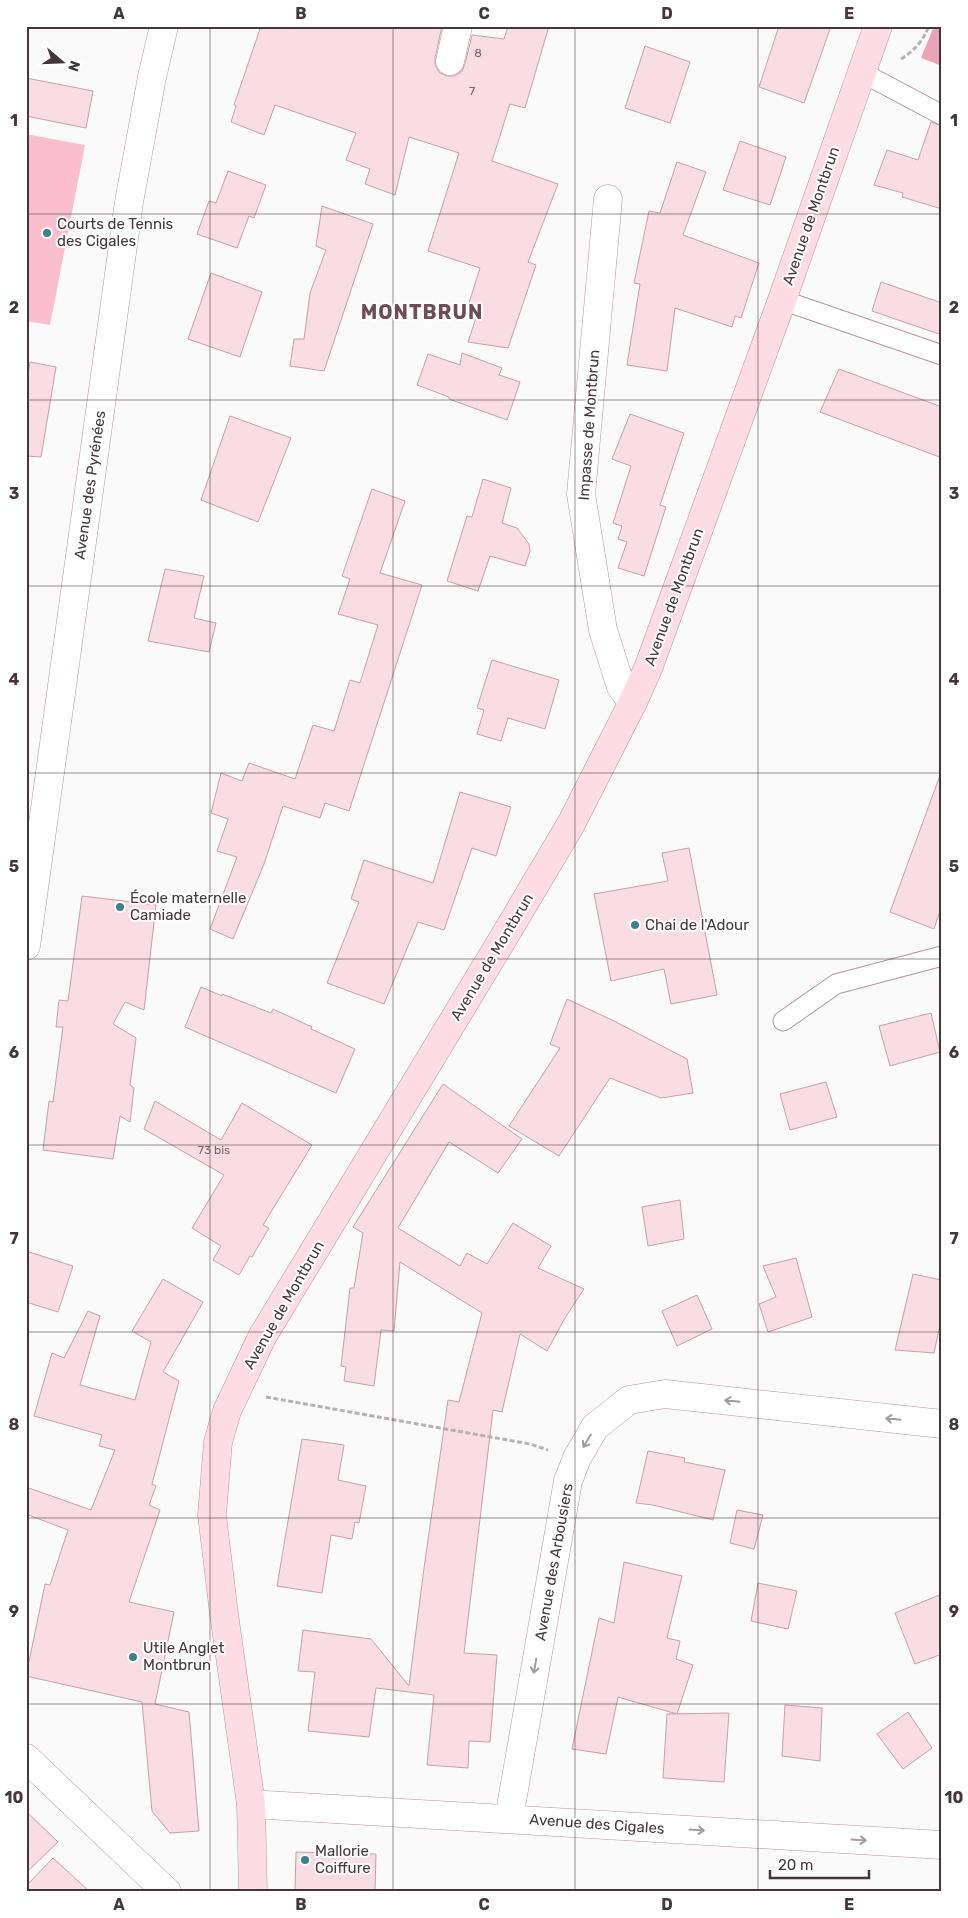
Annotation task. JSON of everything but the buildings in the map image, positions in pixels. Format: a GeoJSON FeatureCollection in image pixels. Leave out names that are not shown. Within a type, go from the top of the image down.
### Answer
{"type":"FeatureCollection","features":[{"type":"Feature","properties":{"kind":"street","name":"Avenue des Pyrénées"},"geometry":{"type":"LineString","coordinates":[[26,946],[129,202],[152,78],[164,26]]}},
{"type":"Feature","properties":{"kind":"street"},"geometry":{"type":"LineString","coordinates":[[450,61],[458,26]]}},
{"type":"Feature","properties":{"kind":"street","name":"Avenue de Montbrun"},"geometry":{"type":"LineString","coordinates":[[253,1892],[251,1804],[212,1515],[218,1442],[227,1411],[262,1337],[571,824],[633,702],[653,657],[782,300],[878,26]]}},
{"type":"Feature","properties":{"kind":"street","name":"Impasse de Montbrun"},"geometry":{"type":"LineString","coordinates":[[608,199],[581,494],[603,630],[621,687],[633,702]]}},
{"type":"Feature","properties":{"kind":"street","name":"Avenue des Arbousiers"},"geometry":{"type":"LineString","coordinates":[[509,1818],[568,1481],[577,1458],[595,1428],[629,1400],[665,1394],[942,1424]]}},
{"type":"Feature","properties":{"kind":"street"},"geometry":{"type":"LineString","coordinates":[[26,1758],[167,1892]]}},
{"type":"Feature","properties":{"kind":"street","name":"Avenue des Cigales"},"geometry":{"type":"LineString","coordinates":[[251,1804],[942,1845]]}},
{"type":"Feature","properties":{"kind":"lane"},"geometry":{"type":"LineString","coordinates":[[861,72],[942,115]]}},
{"type":"Feature","properties":{"kind":"lane"},"geometry":{"type":"LineString","coordinates":[[782,300],[942,355]]}},
{"type":"Feature","properties":{"kind":"lane"},"geometry":{"type":"LineString","coordinates":[[783,1021],[836,984],[942,956]]}},
{"type":"Feature","properties":{"kind":"path"},"geometry":{"type":"LineString","coordinates":[[260,1396],[530,1444],[577,1458]]}},
{"type":"Feature","properties":{"kind":"shaded area"},"geometry":{"type":"Polygon","coordinates":[[[934,26],[942,26],[942,66],[921,58],[934,26]]]}},
{"type":"Feature","properties":{"kind":"shaded area","name":"Courts de Tennis des Cigales"},"geometry":{"type":"Polygon","coordinates":[[[26,134],[85,145],[50,325],[26,321],[26,134]]]}},
{"type":"Feature","properties":{"kind":"place","name":"Courts de Tennis des Cigales"},"geometry":{"type":"Point","coordinates":[47,233]}},
{"type":"Feature","properties":{"kind":"place","name":"École maternelle Camiade"},"geometry":{"type":"Point","coordinates":[120,907]}},
{"type":"Feature","properties":{"kind":"place","name":"Chai de l'Adour"},"geometry":{"type":"Point","coordinates":[635,925]}},
{"type":"Feature","properties":{"kind":"place","name":"Utile Anglet Montbrun"},"geometry":{"type":"Point","coordinates":[133,1657]}},
{"type":"Feature","properties":{"kind":"place","name":"Mallorie Coiffure"},"geometry":{"type":"Point","coordinates":[305,1860]}},
{"type":"Feature","properties":{"kind":"district","name":"MONTBRUN"},"geometry":{"type":"Point","coordinates":[422,312]}}]}
